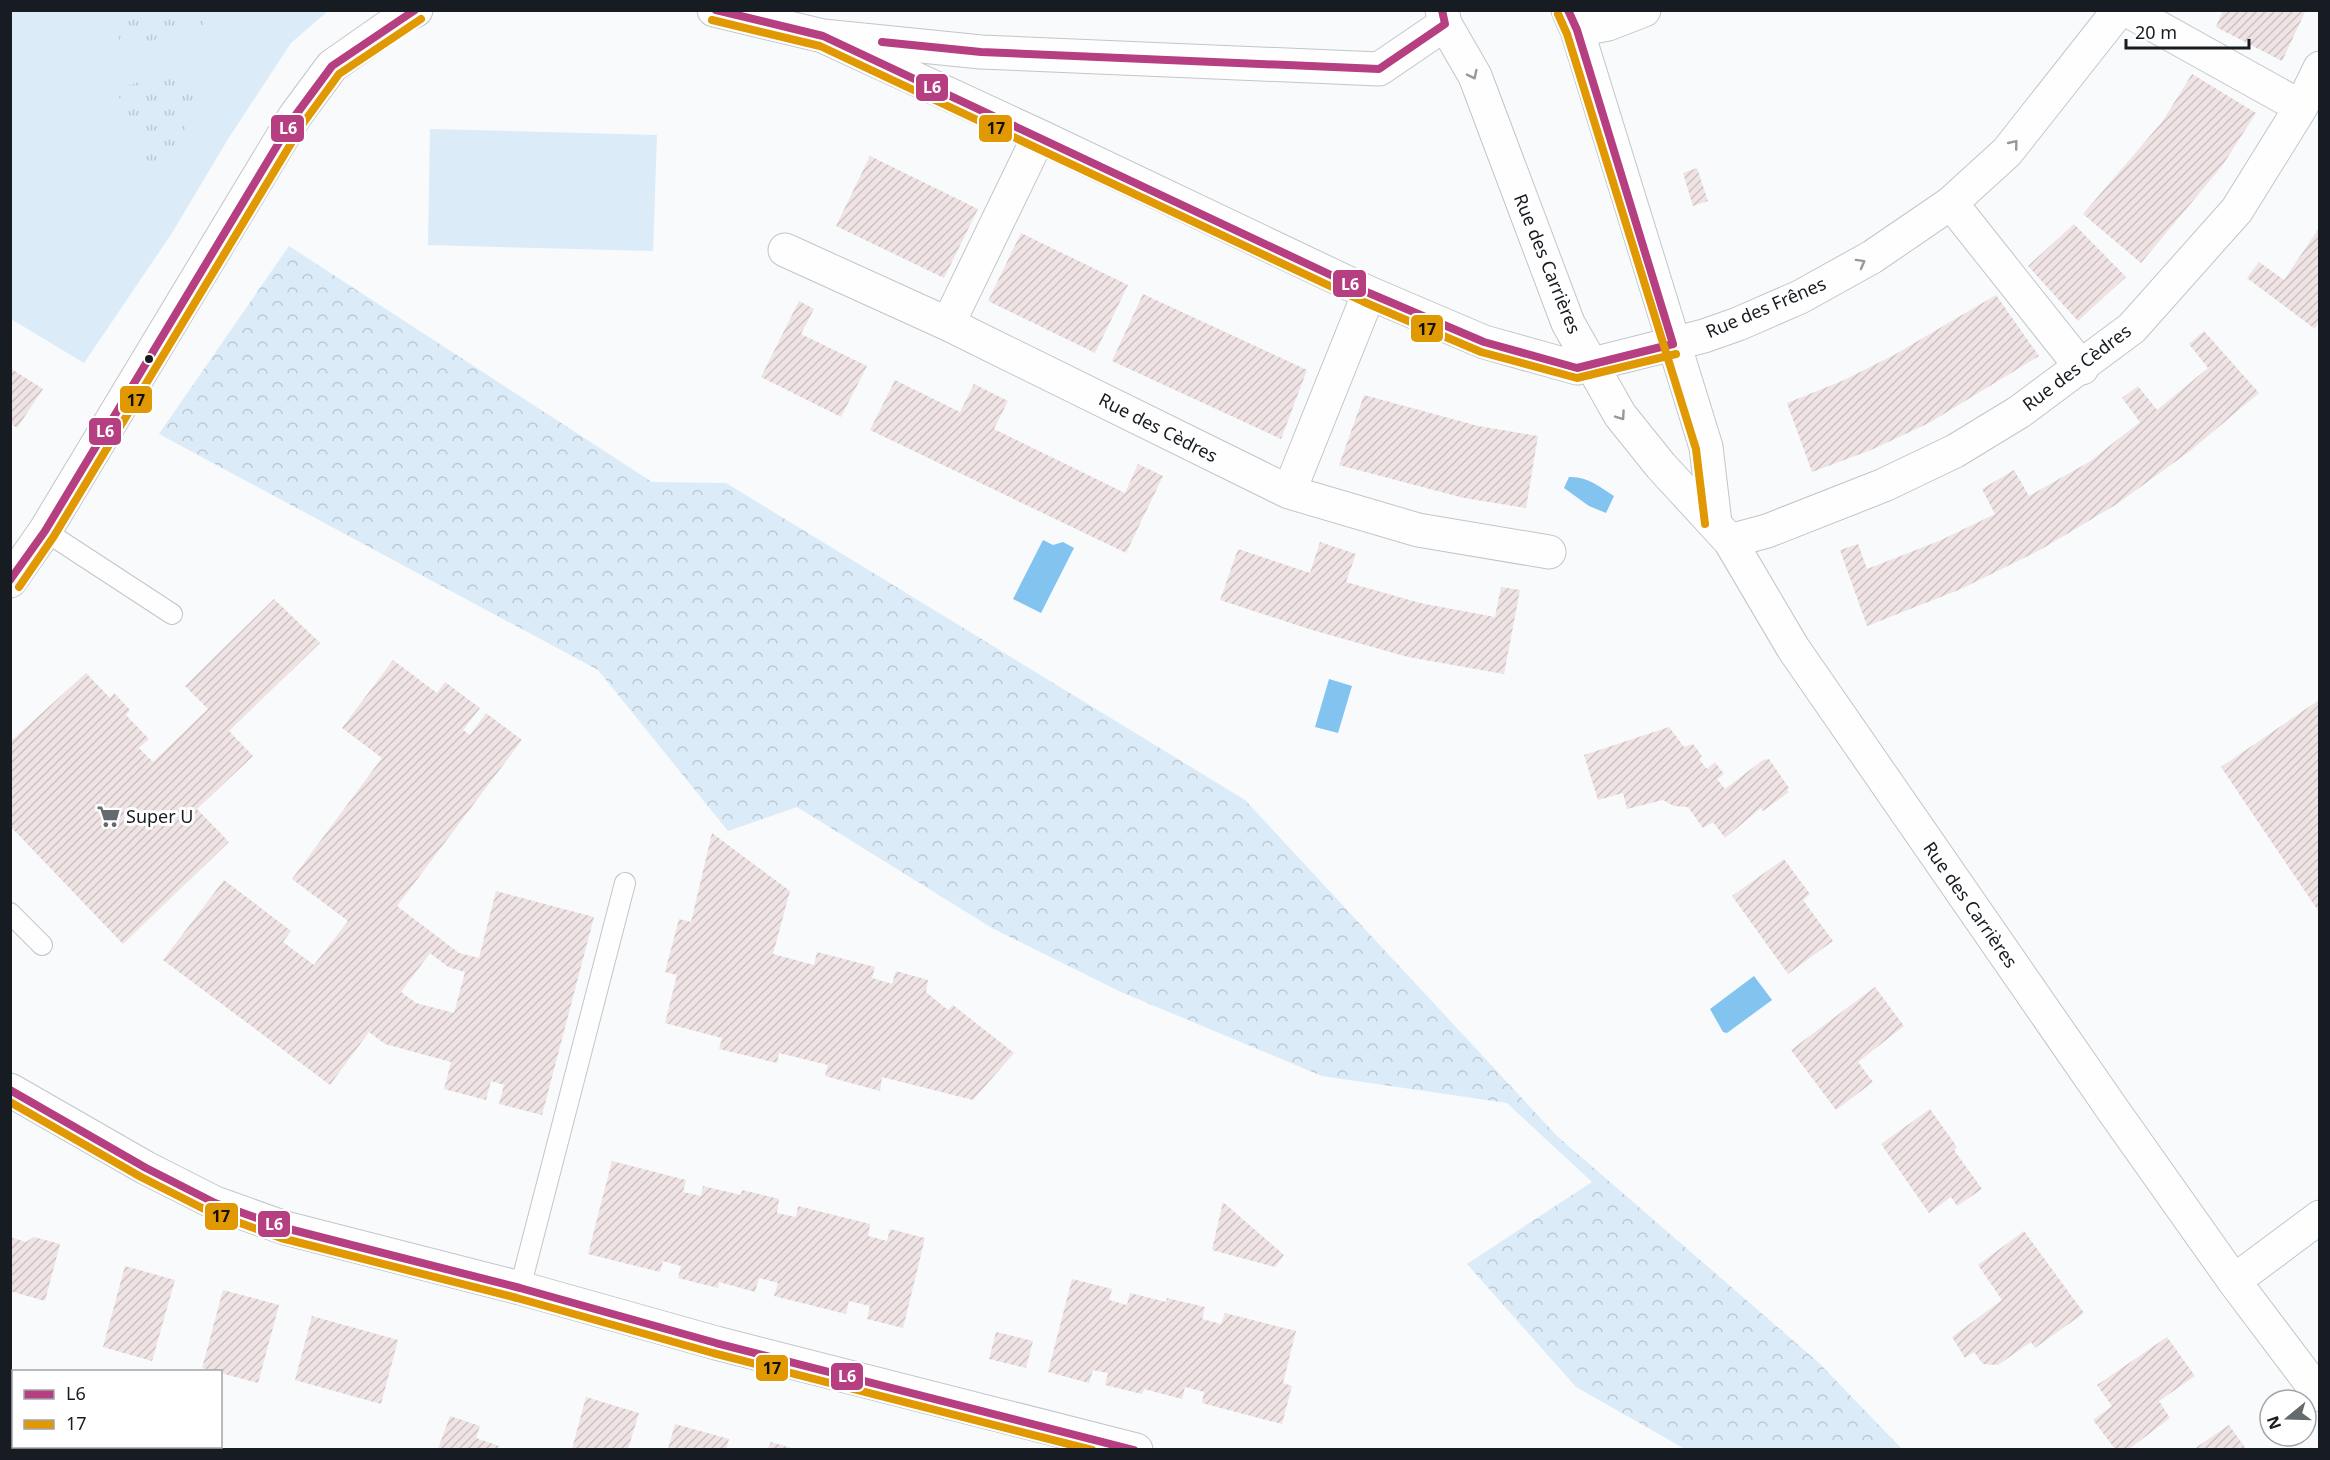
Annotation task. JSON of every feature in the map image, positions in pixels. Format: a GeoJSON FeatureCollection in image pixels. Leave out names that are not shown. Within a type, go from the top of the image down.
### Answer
{"type":"FeatureCollection","features":[{"type":"Feature","properties":{"kind":"street"},"geometry":{"type":"LineString","coordinates":[[10,581],[45,531],[295,116],[332,66],[402,17],[416,10]]}},
{"type":"Feature","properties":{"kind":"street","name":"Rue des Frênes"},"geometry":{"type":"LineString","coordinates":[[714,10],[823,36],[981,52],[1379,69],[1443,17]]}},
{"type":"Feature","properties":{"kind":"street"},"geometry":{"type":"LineString","coordinates":[[1573,20],[1608,24],[1644,10]]}},
{"type":"Feature","properties":{"kind":"street","name":"Rue des Frênes"},"geometry":{"type":"LineString","coordinates":[[823,36],[1369,293],[1484,342],[1577,368],[1673,344],[1738,324],[1800,297],[1872,257],[1951,203],[2007,152],[2119,10]]}},
{"type":"Feature","properties":{"kind":"street"},"geometry":{"type":"LineString","coordinates":[[2127,10],[2301,107]]}},
{"type":"Feature","properties":{"kind":"street","name":"Rue des Carrières"},"geometry":{"type":"LineString","coordinates":[[1443,17],[1475,76],[1568,323],[1620,416],[1661,466],[1723,532],[1793,648],[2234,1281],[2319,1395]]}},
{"type":"Feature","properties":{"kind":"street","name":"Rue des Carrières"},"geometry":{"type":"LineString","coordinates":[[1573,20],[1706,447],[1723,532]]}},
{"type":"Feature","properties":{"kind":"street"},"geometry":{"type":"LineString","coordinates":[[967,102],[960,81],[967,63],[981,52]]}},
{"type":"Feature","properties":{"kind":"street","name":"Rue des Cèdres"},"geometry":{"type":"LineString","coordinates":[[1723,532],[1767,531],[1884,484],[1955,451],[2019,412],[2082,368],[2132,328],[2238,210],[2301,107],[2319,68]]}},
{"type":"Feature","properties":{"kind":"street"},"geometry":{"type":"LineString","coordinates":[[948,324],[1039,136]]}},
{"type":"Feature","properties":{"kind":"street"},"geometry":{"type":"LineString","coordinates":[[1951,203],[2082,368]]}},
{"type":"Feature","properties":{"kind":"street","name":"Rue des Cèdres"},"geometry":{"type":"LineString","coordinates":[[785,250],[948,324],[1289,492],[1418,530],[1549,552]]}},
{"type":"Feature","properties":{"kind":"street"},"geometry":{"type":"LineString","coordinates":[[1289,492],[1369,293]]}},
{"type":"Feature","properties":{"kind":"street"},"geometry":{"type":"LineString","coordinates":[[10,1090],[146,1168],[215,1203],[285,1228],[520,1288],[716,1343],[1136,1449]]}},
{"type":"Feature","properties":{"kind":"street"},"geometry":{"type":"LineString","coordinates":[[2234,1281],[2319,1217]]}},
{"type":"Feature","properties":{"kind":"lane"},"geometry":{"type":"LineString","coordinates":[[45,531],[172,614]]}},
{"type":"Feature","properties":{"kind":"lane"},"geometry":{"type":"LineString","coordinates":[[520,1288],[625,883]]}},
{"type":"Feature","properties":{"kind":"lane"},"geometry":{"type":"LineString","coordinates":[[10,913],[42,945]]}},
{"type":"Feature","properties":{"kind":"green space"},"geometry":{"type":"Polygon","coordinates":[[[11,11],[328,11],[291,43],[228,139],[172,233],[84,363],[11,319],[11,11]]]}},
{"type":"Feature","properties":{"kind":"green space"},"geometry":{"type":"Polygon","coordinates":[[[111,11],[201,11],[205,24],[122,50],[111,11]]]}},
{"type":"Feature","properties":{"kind":"green space"},"geometry":{"type":"Polygon","coordinates":[[[180,68],[202,99],[155,179],[116,90],[180,68]]]}},
{"type":"Feature","properties":{"kind":"green space"},"geometry":{"type":"Polygon","coordinates":[[[430,129],[657,135],[653,251],[428,245],[430,129]]]}},
{"type":"Feature","properties":{"kind":"green space"},"geometry":{"type":"Polygon","coordinates":[[[289,246],[652,482],[726,483],[1245,800],[1558,1137],[1819,1363],[1902,1449],[1685,1449],[1576,1387],[1467,1264],[1592,1182],[1507,1103],[1322,1076],[1121,992],[992,928],[797,807],[728,831],[598,670],[159,434],[289,246]]]}},
{"type":"Feature","properties":{"kind":"water"},"geometry":{"type":"Polygon","coordinates":[[[1569,477],[1587,480],[1614,496],[1606,513],[1589,506],[1564,488],[1569,477]]]}},
{"type":"Feature","properties":{"kind":"water"},"geometry":{"type":"Polygon","coordinates":[[[1043,540],[1053,545],[1063,542],[1074,548],[1041,613],[1013,599],[1043,540]]]}},
{"type":"Feature","properties":{"kind":"water"},"geometry":{"type":"Polygon","coordinates":[[[1329,679],[1352,686],[1338,733],[1315,727],[1329,679]]]}},
{"type":"Feature","properties":{"kind":"water"},"geometry":{"type":"Polygon","coordinates":[[[1754,976],[1772,1000],[1727,1033],[1723,1032],[1710,1009],[1754,976]]]}},
{"type":"Feature","properties":{"kind":"building"},"geometry":{"type":"Polygon","coordinates":[[[2223,10],[2306,10],[2282,61],[2216,27],[2223,10]]]}},
{"type":"Feature","properties":{"kind":"building"},"geometry":{"type":"Polygon","coordinates":[[[2192,74],[2256,113],[2222,166],[2141,263],[2083,214],[2162,122],[2192,74]]]}},
{"type":"Feature","properties":{"kind":"building"},"geometry":{"type":"Polygon","coordinates":[[[870,156],[978,209],[944,278],[836,226],[870,156]]]}},
{"type":"Feature","properties":{"kind":"building"},"geometry":{"type":"Polygon","coordinates":[[[1697,168],[1708,201],[1693,206],[1683,173],[1697,168]]]}},
{"type":"Feature","properties":{"kind":"building"},"geometry":{"type":"Polygon","coordinates":[[[2074,224],[2126,277],[2078,321],[2028,266],[2074,224]]]}},
{"type":"Feature","properties":{"kind":"building"},"geometry":{"type":"Polygon","coordinates":[[[2319,228],[2319,322],[2315,329],[2247,278],[2259,262],[2284,280],[2319,228]]]}},
{"type":"Feature","properties":{"kind":"building"},"geometry":{"type":"Polygon","coordinates":[[[1021,233],[1128,285],[1095,353],[988,301],[1021,233]]]}},
{"type":"Feature","properties":{"kind":"building"},"geometry":{"type":"Polygon","coordinates":[[[1143,294],[1307,370],[1281,439],[1112,361],[1143,294]]]}},
{"type":"Feature","properties":{"kind":"building"},"geometry":{"type":"Polygon","coordinates":[[[1996,295],[2039,356],[1929,423],[1871,450],[1812,472],[1787,403],[1842,381],[1894,355],[1996,295]]]}},
{"type":"Feature","properties":{"kind":"building"},"geometry":{"type":"Polygon","coordinates":[[[799,301],[814,309],[801,334],[867,366],[841,417],[761,377],[799,301]]]}},
{"type":"Feature","properties":{"kind":"building"},"geometry":{"type":"Polygon","coordinates":[[[2204,331],[2259,393],[2190,451],[2117,504],[2040,550],[1961,589],[1867,626],[1840,550],[1858,544],[1867,569],[1939,541],[1995,514],[1982,489],[2014,470],[2029,496],[2089,462],[2140,422],[2122,398],[2138,386],[2157,410],[2208,368],[2189,344],[2204,331]]]}},
{"type":"Feature","properties":{"kind":"building"},"geometry":{"type":"Polygon","coordinates":[[[10,368],[43,389],[17,428],[10,423],[10,368]]]}},
{"type":"Feature","properties":{"kind":"building"},"geometry":{"type":"Polygon","coordinates":[[[895,380],[960,412],[974,384],[1008,401],[994,429],[1125,493],[1138,464],[1163,476],[1126,553],[870,430],[895,380]]]}},
{"type":"Feature","properties":{"kind":"building"},"geometry":{"type":"Polygon","coordinates":[[[1364,395],[1478,426],[1538,436],[1526,508],[1464,498],[1339,465],[1364,395]]]}},
{"type":"Feature","properties":{"kind":"building"},"geometry":{"type":"Polygon","coordinates":[[[1320,542],[1356,554],[1346,582],[1420,603],[1495,617],[1501,587],[1520,590],[1504,674],[1408,657],[1312,630],[1220,600],[1238,549],[1310,573],[1320,542]]]}},
{"type":"Feature","properties":{"kind":"building","name":"Super U"},"geometry":{"type":"Polygon","coordinates":[[[274,599],[320,643],[229,731],[253,756],[197,809],[229,842],[123,944],[10,826],[10,742],[86,673],[110,698],[114,693],[130,710],[126,715],[149,739],[139,748],[153,762],[208,709],[185,686],[274,599]]]}},
{"type":"Feature","properties":{"kind":"building"},"geometry":{"type":"Polygon","coordinates":[[[393,660],[437,693],[445,682],[480,708],[463,730],[470,735],[486,713],[522,740],[397,906],[459,953],[479,958],[496,891],[594,917],[542,1115],[499,1104],[504,1085],[491,1081],[486,1100],[444,1089],[451,1062],[385,1044],[369,1032],[330,1085],[163,960],[224,880],[291,931],[283,942],[314,965],[348,921],[292,879],[382,758],[342,728],[393,660]],[[430,953],[401,992],[416,1003],[454,1013],[465,972],[448,967],[430,953]]]}},
{"type":"Feature","properties":{"kind":"building"},"geometry":{"type":"Polygon","coordinates":[[[2319,700],[2319,912],[2221,767],[2319,700]]]}},
{"type":"Feature","properties":{"kind":"building"},"geometry":{"type":"Polygon","coordinates":[[[1669,727],[1684,747],[1693,744],[1702,756],[1699,759],[1707,769],[1715,762],[1724,774],[1717,779],[1725,789],[1763,760],[1769,759],[1789,788],[1787,790],[1789,792],[1763,811],[1761,808],[1725,838],[1713,822],[1703,828],[1688,807],[1674,806],[1663,800],[1627,809],[1623,793],[1598,800],[1584,755],[1669,727]]]}},
{"type":"Feature","properties":{"kind":"building"},"geometry":{"type":"Polygon","coordinates":[[[712,833],[790,891],[773,954],[814,965],[817,952],[875,967],[872,978],[892,984],[896,971],[928,980],[926,992],[948,1010],[953,1005],[1014,1053],[973,1100],[882,1077],[880,1091],[825,1076],[828,1065],[779,1053],[777,1063],[719,1049],[722,1038],[665,1023],[677,975],[665,972],[679,919],[691,922],[712,833]]]}},
{"type":"Feature","properties":{"kind":"building"},"geometry":{"type":"Polygon","coordinates":[[[1784,859],[1810,894],[1803,900],[1833,941],[1788,974],[1732,896],[1784,859]]]}},
{"type":"Feature","properties":{"kind":"building"},"geometry":{"type":"Polygon","coordinates":[[[1875,987],[1904,1026],[1858,1062],[1873,1082],[1836,1110],[1791,1050],[1875,987]]]}},
{"type":"Feature","properties":{"kind":"building"},"geometry":{"type":"Polygon","coordinates":[[[1930,1109],[1957,1147],[1954,1150],[1982,1189],[1957,1206],[1951,1197],[1929,1213],[1881,1144],[1930,1109]]]}},
{"type":"Feature","properties":{"kind":"building"},"geometry":{"type":"Polygon","coordinates":[[[612,1161],[686,1180],[683,1192],[701,1196],[703,1186],[741,1195],[742,1190],[779,1199],[777,1213],[796,1217],[798,1206],[870,1224],[868,1236],[887,1241],[890,1229],[925,1238],[903,1328],[867,1319],[870,1306],[849,1301],[846,1314],[774,1296],[778,1283],[759,1278],[755,1292],[719,1282],[718,1288],[678,1278],[681,1266],[663,1261],[660,1272],[588,1254],[612,1161]]]}},
{"type":"Feature","properties":{"kind":"building"},"geometry":{"type":"Polygon","coordinates":[[[1223,1202],[1284,1255],[1275,1267],[1212,1250],[1223,1202]]]}},
{"type":"Feature","properties":{"kind":"building"},"geometry":{"type":"Polygon","coordinates":[[[2024,1231],[2084,1313],[2035,1348],[2031,1342],[1998,1365],[1983,1364],[1974,1352],[1965,1358],[1952,1337],[2002,1300],[1978,1265],[2024,1231]]]}},
{"type":"Feature","properties":{"kind":"building"},"geometry":{"type":"Polygon","coordinates":[[[10,1237],[26,1242],[34,1237],[60,1244],[45,1301],[10,1291],[10,1237]]]}},
{"type":"Feature","properties":{"kind":"building"},"geometry":{"type":"Polygon","coordinates":[[[125,1266],[175,1280],[152,1361],[103,1347],[125,1266]]]}},
{"type":"Feature","properties":{"kind":"building"},"geometry":{"type":"Polygon","coordinates":[[[1072,1279],[1112,1289],[1109,1300],[1127,1305],[1130,1293],[1166,1302],[1167,1298],[1205,1307],[1202,1319],[1221,1324],[1225,1313],[1296,1331],[1283,1383],[1292,1386],[1282,1424],[1202,1403],[1204,1392],[1185,1387],[1182,1399],[1144,1389],[1142,1394],[1105,1385],[1108,1373],[1093,1370],[1089,1383],[1048,1372],[1072,1279]]]}},
{"type":"Feature","properties":{"kind":"building"},"geometry":{"type":"Polygon","coordinates":[[[223,1290],[279,1305],[258,1383],[222,1373],[222,1370],[202,1368],[223,1290]]]}},
{"type":"Feature","properties":{"kind":"building"},"geometry":{"type":"Polygon","coordinates":[[[312,1316],[398,1340],[381,1404],[295,1380],[312,1316]]]}},
{"type":"Feature","properties":{"kind":"building"},"geometry":{"type":"Polygon","coordinates":[[[996,1332],[1033,1341],[1026,1368],[989,1359],[996,1332]]]}},
{"type":"Feature","properties":{"kind":"building"},"geometry":{"type":"Polygon","coordinates":[[[2167,1337],[2195,1376],[2159,1401],[2170,1418],[2129,1449],[2115,1449],[2093,1420],[2112,1406],[2097,1385],[2167,1337]]]}},
{"type":"Feature","properties":{"kind":"building"},"geometry":{"type":"Polygon","coordinates":[[[586,1397],[639,1413],[628,1449],[572,1449],[586,1397]]]}},
{"type":"Feature","properties":{"kind":"building"},"geometry":{"type":"Polygon","coordinates":[[[450,1416],[480,1426],[476,1438],[499,1446],[497,1449],[438,1449],[450,1416]]]}},
{"type":"Feature","properties":{"kind":"building"},"geometry":{"type":"Polygon","coordinates":[[[675,1424],[729,1439],[726,1449],[668,1449],[675,1424]]]}},
{"type":"Feature","properties":{"kind":"building"},"geometry":{"type":"Polygon","coordinates":[[[2229,1425],[2246,1449],[2194,1449],[2229,1425]]]}},
{"type":"Feature","properties":{"kind":"building"},"geometry":{"type":"Polygon","coordinates":[[[771,1442],[795,1449],[768,1449],[771,1442]]]}},
{"type":"Feature","properties":{"kind":"transit line","name":"L6"},"geometry":{"type":"LineString","coordinates":[[10,580],[45,531],[295,116],[332,66],[415,10]]}},
{"type":"Feature","properties":{"kind":"transit line","name":"L6"},"geometry":{"type":"LineString","coordinates":[[716,10],[823,36],[1369,293],[1484,342],[1577,368],[1673,344],[1577,30],[1568,10]]}},
{"type":"Feature","properties":{"kind":"transit line","name":"L6"},"geometry":{"type":"LineString","coordinates":[[882,42],[981,52],[1379,69],[1445,24],[1442,10]]}},
{"type":"Feature","properties":{"kind":"transit line","name":"17"},"geometry":{"type":"LineString","coordinates":[[1558,14],[1567,34],[1696,449],[1705,524]]}},
{"type":"Feature","properties":{"kind":"transit line","name":"17"},"geometry":{"type":"LineString","coordinates":[[19,587],[54,536],[304,122],[339,74],[421,19]]}},
{"type":"Feature","properties":{"kind":"transit line","name":"17"},"geometry":{"type":"LineString","coordinates":[[712,20],[820,46],[1364,302],[1481,352],[1577,378],[1676,354]]}},
{"type":"Feature","properties":{"kind":"transit line","name":"L6"},"geometry":{"type":"LineString","coordinates":[[10,1090],[146,1168],[215,1203],[285,1228],[520,1288],[716,1343],[1134,1450]]}},
{"type":"Feature","properties":{"kind":"transit line","name":"17"},"geometry":{"type":"LineString","coordinates":[[10,1102],[141,1177],[210,1212],[281,1238],[517,1298],[713,1353],[1092,1450]]}},
{"type":"Feature","properties":{"kind":"place","name":"Super U"},"geometry":{"type":"Point","coordinates":[108,817]}}]}
